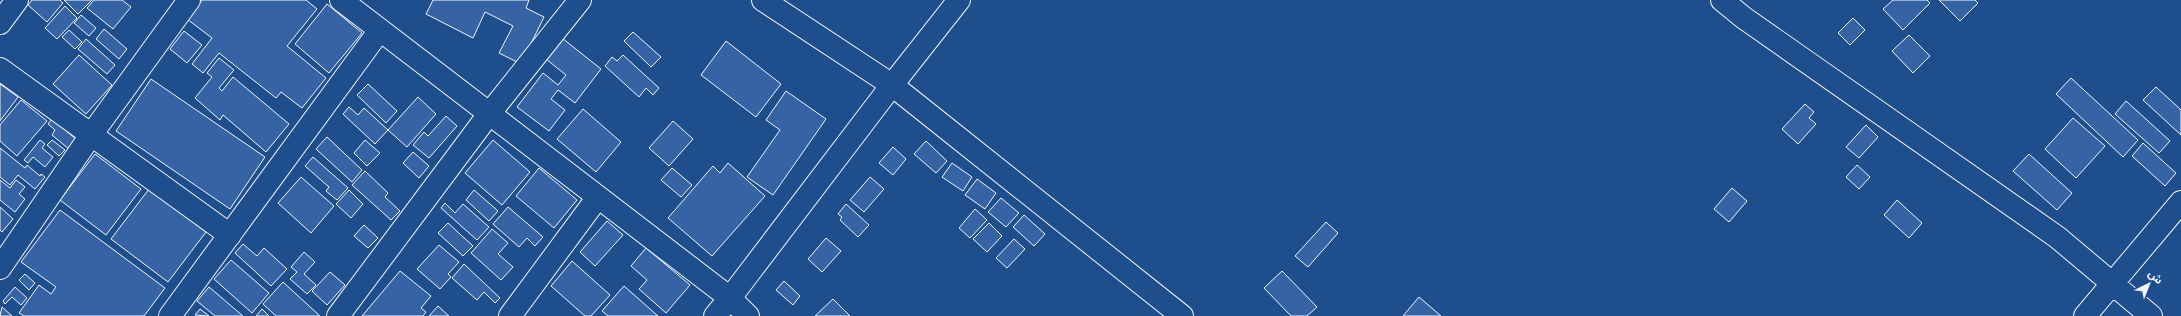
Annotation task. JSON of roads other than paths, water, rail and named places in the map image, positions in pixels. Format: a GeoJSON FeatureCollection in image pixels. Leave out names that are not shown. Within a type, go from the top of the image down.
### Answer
{"type":"FeatureCollection","features":[{"type":"Feature","properties":{"kind":"street"},"geometry":{"type":"LineString","coordinates":[[0,23],[17,0]]}},
{"type":"Feature","properties":{"kind":"street"},"geometry":{"type":"LineString","coordinates":[[0,268],[91,135],[189,0]]}},
{"type":"Feature","properties":{"kind":"street"},"geometry":{"type":"LineString","coordinates":[[341,0],[730,298],[748,316]]}},
{"type":"Feature","properties":{"kind":"street"},"geometry":{"type":"LineString","coordinates":[[338,316],[489,114],[580,0]]}},
{"type":"Feature","properties":{"kind":"street"},"geometry":{"type":"LineString","coordinates":[[763,0],[892,86],[1182,316]]}},
{"type":"Feature","properties":{"kind":"street"},"geometry":{"type":"LineString","coordinates":[[715,316],[959,0]]}},
{"type":"Feature","properties":{"kind":"street"},"geometry":{"type":"LineString","coordinates":[[1722,0],[1744,18],[2057,237],[2151,316]]}},
{"type":"Feature","properties":{"kind":"street"},"geometry":{"type":"LineString","coordinates":[[170,316],[380,30]]}},
{"type":"Feature","properties":{"kind":"street"},"geometry":{"type":"LineString","coordinates":[[0,69],[230,235]]}},
{"type":"Feature","properties":{"kind":"street"},"geometry":{"type":"LineString","coordinates":[[510,316],[598,197]]}},
{"type":"Feature","properties":{"kind":"street"},"geometry":{"type":"LineString","coordinates":[[2085,316],[2181,202]]}}]}
